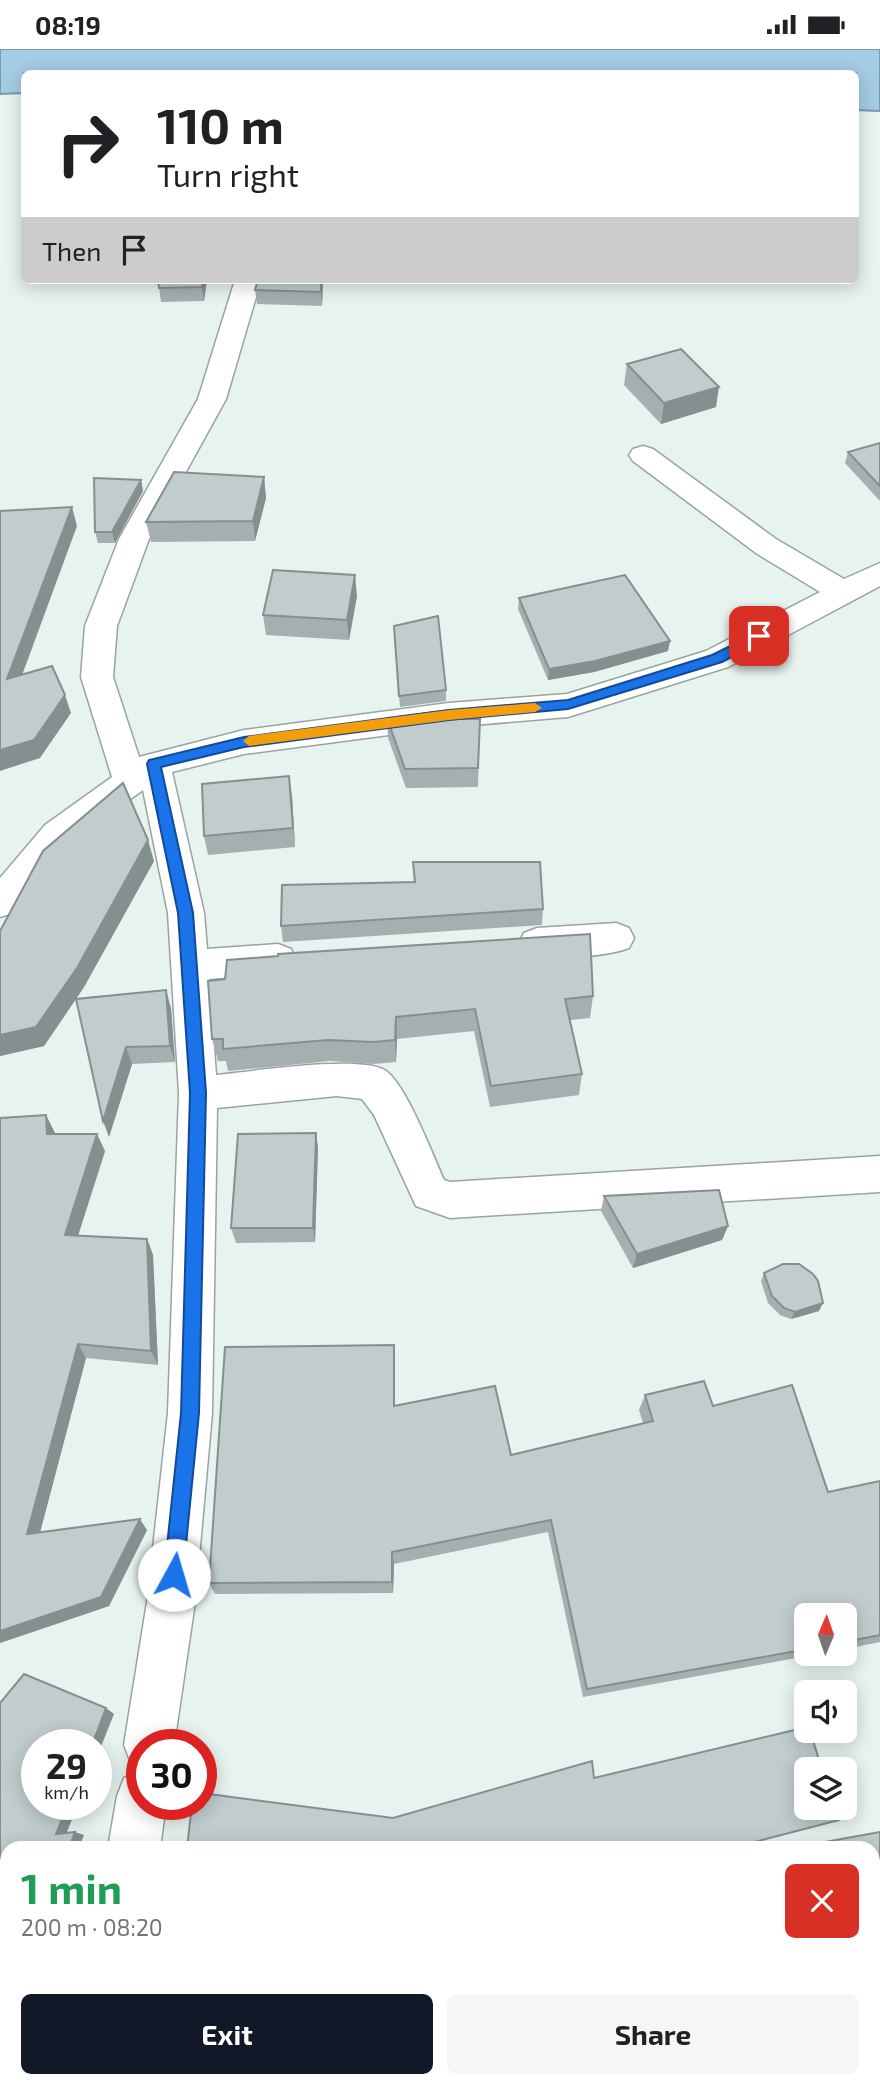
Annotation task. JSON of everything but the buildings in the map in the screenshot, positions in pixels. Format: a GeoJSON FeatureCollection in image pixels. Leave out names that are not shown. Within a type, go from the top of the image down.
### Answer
{"type":"FeatureCollection","features":[{"type":"Feature","properties":{"kind":"street"},"geometry":{"type":"LineString","coordinates":[[151,1729],[171,1602],[190,1413],[198,1093],[186,913],[142,772],[97,677],[101,626],[134,539],[212,399],[247,284]]}},
{"type":"Feature","properties":{"kind":"street"},"geometry":{"type":"LineString","coordinates":[[643,455],[766,546],[843,592]]}},
{"type":"Feature","properties":{"kind":"street"},"geometry":{"type":"LineString","coordinates":[[5,897],[57,834],[142,772],[244,742],[449,715],[568,705],[717,659],[880,572]]}},
{"type":"Feature","properties":{"kind":"street"},"geometry":{"type":"LineString","coordinates":[[0,857],[5,897]]}},
{"type":"Feature","properties":{"kind":"street"},"geometry":{"type":"LineString","coordinates":[[506,945],[616,938]]}},
{"type":"Feature","properties":{"kind":"street"},"geometry":{"type":"LineString","coordinates":[[189,965],[313,957]]}},
{"type":"Feature","properties":{"kind":"street"},"geometry":{"type":"LineString","coordinates":[[198,1093],[337,1080],[373,1083],[389,1104],[430,1193],[450,1200],[880,1174]]}},
{"type":"Feature","properties":{"kind":"street"},"geometry":{"type":"LineString","coordinates":[[135,1841],[138,1820]]}},
{"type":"Feature","properties":{"kind":"water"},"geometry":{"type":"Polygon","coordinates":[[[0,49],[880,49],[880,111],[859,110],[859,70],[21,70],[21,93],[0,94],[0,49]]]}},
{"type":"Feature","properties":{"kind":"slow traffic"},"geometry":{"type":"LineString","coordinates":[[249,741],[449,715],[535,708]]}},
{"type":"Feature","properties":{"kind":"route"},"geometry":{"type":"LineString","coordinates":[[174,1575],[190,1413],[198,1093],[186,913],[154,764],[244,742],[449,715],[568,705],[717,659],[759,636]]}}]}
